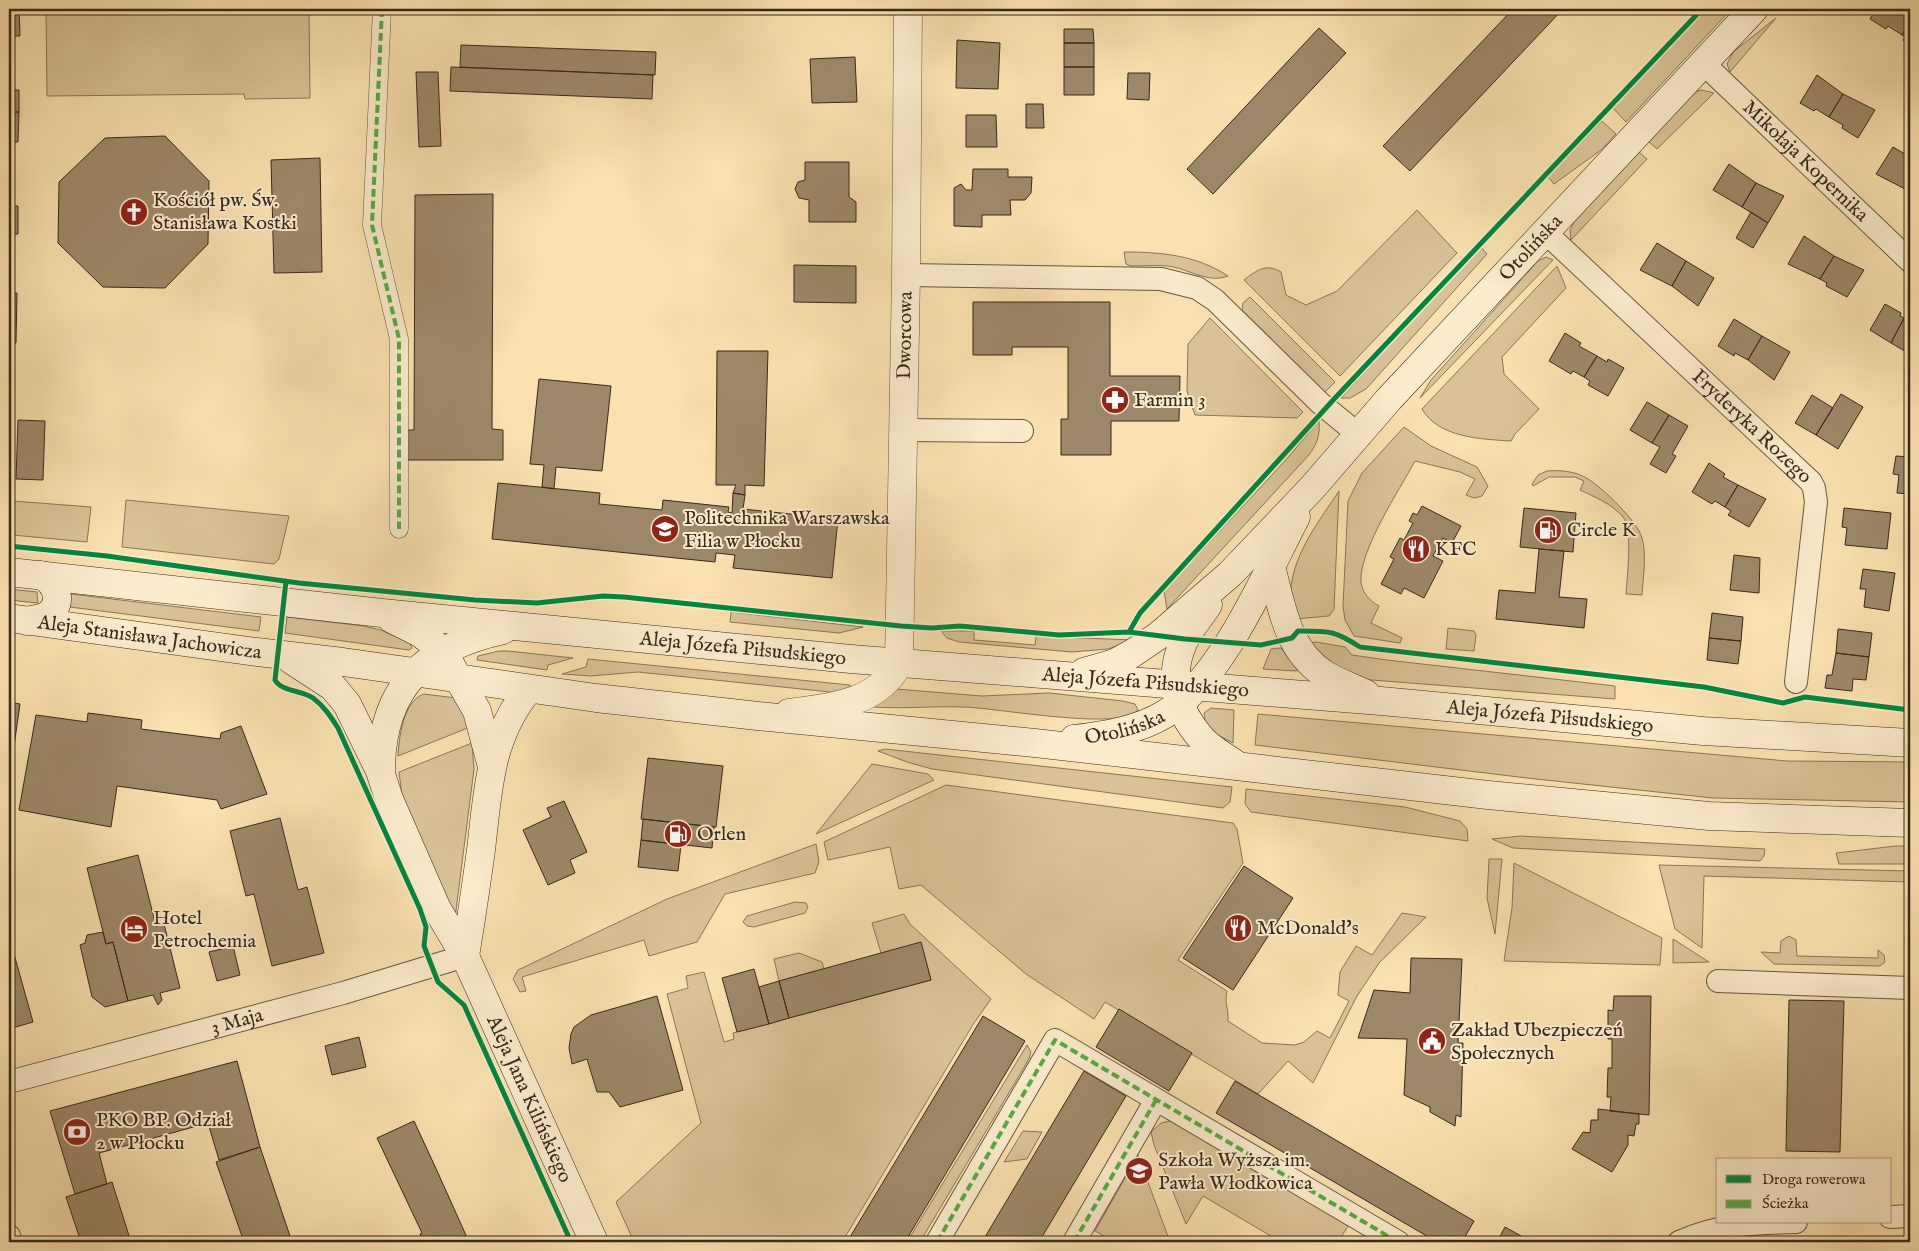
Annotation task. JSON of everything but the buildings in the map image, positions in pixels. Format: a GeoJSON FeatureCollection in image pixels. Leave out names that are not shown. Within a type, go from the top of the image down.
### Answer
{"type":"FeatureCollection","features":[{"type":"Feature","properties":{"kind":"main road","name":"Dworcowa"},"geometry":{"type":"LineString","coordinates":[[899,663],[906,274],[908,9]]}},
{"type":"Feature","properties":{"kind":"main road","name":"Otolińska"},"geometry":{"type":"LineString","coordinates":[[1050,675],[1084,672],[1115,663],[1133,653],[1158,636],[1230,574],[1312,488],[1358,434],[1754,9]]}},
{"type":"Feature","properties":{"kind":"main road","name":"Otolińska"},"geometry":{"type":"LineString","coordinates":[[1035,744],[1101,736],[1136,728],[1165,714],[1183,692],[1230,643],[1312,488]]}},
{"type":"Feature","properties":{"kind":"main road"},"geometry":{"type":"LineString","coordinates":[[1271,566],[1288,629],[1303,654],[1324,674],[1381,701]]}},
{"type":"Feature","properties":{"kind":"main road"},"geometry":{"type":"LineString","coordinates":[[9,572],[382,613],[420,633],[442,650],[460,678],[477,711],[491,763]]}},
{"type":"Feature","properties":{"kind":"main road","name":"Otolińska"},"geometry":{"type":"LineString","coordinates":[[1230,574],[1185,639],[1176,668],[1201,739],[1240,767]]}},
{"type":"Feature","properties":{"kind":"main road"},"geometry":{"type":"LineString","coordinates":[[18,619],[46,616],[56,604],[57,598],[53,584],[41,575]]}},
{"type":"Feature","properties":{"kind":"main road","name":"Aleja Józefa Piłsudskiego"},"geometry":{"type":"LineString","coordinates":[[382,613],[899,663],[1050,675],[1183,692],[1381,701],[1703,731],[1910,743]]}},
{"type":"Feature","properties":{"kind":"main road","name":"Aleja Stanisława Jachowicza"},"geometry":{"type":"LineString","coordinates":[[18,619],[460,678],[529,689]]}},
{"type":"Feature","properties":{"kind":"main road"},"geometry":{"type":"LineString","coordinates":[[380,771],[381,749],[388,718],[401,691],[416,672],[442,650],[486,634],[516,627]]}},
{"type":"Feature","properties":{"kind":"main road"},"geometry":{"type":"LineString","coordinates":[[275,654],[322,679],[340,694],[347,704],[380,771]]}},
{"type":"Feature","properties":{"kind":"main road"},"geometry":{"type":"LineString","coordinates":[[758,716],[828,709],[860,699],[889,679],[899,663]]}},
{"type":"Feature","properties":{"kind":"main road"},"geometry":{"type":"LineString","coordinates":[[465,956],[491,763],[502,730],[514,707],[529,689],[758,716],[1035,744],[1488,795],[1709,816],[1910,823]]}},
{"type":"Feature","properties":{"kind":"main road","name":"Aleja Jana Kilińskiego"},"geometry":{"type":"LineString","coordinates":[[380,771],[388,798],[437,910],[465,956],[594,1242]]}},
{"type":"Feature","properties":{"kind":"street"},"geometry":{"type":"LineString","coordinates":[[382,9],[372,225],[399,339],[399,529]]}},
{"type":"Feature","properties":{"kind":"street","name":"Mikołaja Kopernika"},"geometry":{"type":"LineString","coordinates":[[1703,62],[1910,261]]}},
{"type":"Feature","properties":{"kind":"street","name":"Fryderyka Rozego"},"geometry":{"type":"LineString","coordinates":[[1546,232],[1811,482],[1816,502],[1796,682]]}},
{"type":"Feature","properties":{"kind":"street"},"geometry":{"type":"LineString","coordinates":[[906,274],[1138,277],[1183,283],[1197,288],[1215,300],[1320,403],[1358,434]]}},
{"type":"Feature","properties":{"kind":"street"},"geometry":{"type":"LineString","coordinates":[[903,430],[1022,431]]}},
{"type":"Feature","properties":{"kind":"street","name":"3 Maja"},"geometry":{"type":"LineString","coordinates":[[9,1082],[343,993],[465,956]]}},
{"type":"Feature","properties":{"kind":"street"},"geometry":{"type":"LineString","coordinates":[[1718,981],[1910,988]]}},
{"type":"Feature","properties":{"kind":"street"},"geometry":{"type":"LineString","coordinates":[[937,1242],[1055,1040],[1398,1242]]}},
{"type":"Feature","properties":{"kind":"street"},"geometry":{"type":"LineString","coordinates":[[1074,1242],[1156,1100]]}},
{"type":"Feature","properties":{"kind":"street"},"geometry":{"type":"LineString","coordinates":[[1892,1217],[1910,1216]]}},
{"type":"Feature","properties":{"kind":"street"},"geometry":{"type":"LineString","coordinates":[[1679,1242],[1706,1230],[1750,1224]]}},
{"type":"Feature","properties":{"kind":"street"},"geometry":{"type":"LineString","coordinates":[[9,1236],[11,1242]]}},
{"type":"Feature","properties":{"kind":"shaded area"},"geometry":{"type":"Polygon","coordinates":[[[46,9],[309,9],[310,98],[245,99],[244,94],[47,96],[46,9]]]}},
{"type":"Feature","properties":{"kind":"shaded area"},"geometry":{"type":"Polygon","coordinates":[[[1707,9],[1726,9],[1725,16],[1626,122],[1613,108],[1707,9]]]}},
{"type":"Feature","properties":{"kind":"shaded area"},"geometry":{"type":"Polygon","coordinates":[[[1776,18],[1730,72],[1727,64],[1733,52],[1776,18]]]}},
{"type":"Feature","properties":{"kind":"shaded area"},"geometry":{"type":"Polygon","coordinates":[[[1701,90],[1714,93],[1657,149],[1648,141],[1695,92],[1701,90]]]}},
{"type":"Feature","properties":{"kind":"shaded area"},"geometry":{"type":"Polygon","coordinates":[[[1602,121],[1616,134],[1601,150],[1554,184],[1548,177],[1602,121]]]}},
{"type":"Feature","properties":{"kind":"shaded area"},"geometry":{"type":"Polygon","coordinates":[[[1639,152],[1647,159],[1571,240],[1570,230],[1574,222],[1639,152]]]}},
{"type":"Feature","properties":{"kind":"shaded area"},"geometry":{"type":"Polygon","coordinates":[[[1417,210],[1457,253],[1340,376],[1244,280],[1262,269],[1276,269],[1281,272],[1286,295],[1306,305],[1337,291],[1417,210]]]}},
{"type":"Feature","properties":{"kind":"shaded area"},"geometry":{"type":"Polygon","coordinates":[[[1480,246],[1487,254],[1366,389],[1350,398],[1341,398],[1480,246]]]}},
{"type":"Feature","properties":{"kind":"shaded area"},"geometry":{"type":"Polygon","coordinates":[[[1124,252],[1165,254],[1191,259],[1228,276],[1220,278],[1205,277],[1167,266],[1131,266],[1126,264],[1124,252]]]}},
{"type":"Feature","properties":{"kind":"shaded area"},"geometry":{"type":"Polygon","coordinates":[[[1546,257],[1553,260],[1420,398],[1431,380],[1538,261],[1546,257]]]}},
{"type":"Feature","properties":{"kind":"shaded area"},"geometry":{"type":"Polygon","coordinates":[[[1557,266],[1566,288],[1502,357],[1504,374],[1539,409],[1515,434],[1511,441],[1474,438],[1462,435],[1439,426],[1429,419],[1422,409],[1557,266]]]}},
{"type":"Feature","properties":{"kind":"shaded area"},"geometry":{"type":"Polygon","coordinates":[[[1250,297],[1335,382],[1325,392],[1242,310],[1243,303],[1250,297]]]}},
{"type":"Feature","properties":{"kind":"shaded area"},"geometry":{"type":"Polygon","coordinates":[[[1210,318],[1303,412],[1297,418],[1195,415],[1187,391],[1188,344],[1210,318]]]}},
{"type":"Feature","properties":{"kind":"shaded area"},"geometry":{"type":"Polygon","coordinates":[[[1319,421],[1317,440],[1308,456],[1167,609],[1164,591],[1284,462],[1319,421]]]}},
{"type":"Feature","properties":{"kind":"shaded area"},"geometry":{"type":"Polygon","coordinates":[[[1404,427],[1431,446],[1477,467],[1488,486],[1482,496],[1474,498],[1466,495],[1475,479],[1460,472],[1415,461],[1381,521],[1366,555],[1361,583],[1367,597],[1379,606],[1371,623],[1402,638],[1400,643],[1354,636],[1345,620],[1343,606],[1348,501],[1362,473],[1404,427]]]}},
{"type":"Feature","properties":{"kind":"shaded area"},"geometry":{"type":"Polygon","coordinates":[[[1547,471],[1568,472],[1588,479],[1611,497],[1634,523],[1642,538],[1644,552],[1642,595],[1626,594],[1629,542],[1626,523],[1623,517],[1609,505],[1580,490],[1584,481],[1575,477],[1549,477],[1533,486],[1532,484],[1538,475],[1547,471]]]}},
{"type":"Feature","properties":{"kind":"shaded area"},"geometry":{"type":"Polygon","coordinates":[[[1339,491],[1334,609],[1329,616],[1295,619],[1291,602],[1291,585],[1295,568],[1310,535],[1339,491]]]}},
{"type":"Feature","properties":{"kind":"shaded area"},"geometry":{"type":"Polygon","coordinates":[[[126,500],[289,516],[279,559],[274,564],[122,547],[126,500]]]}},
{"type":"Feature","properties":{"kind":"shaded area"},"geometry":{"type":"Polygon","coordinates":[[[13,501],[91,507],[87,542],[12,535],[13,501]]]}},
{"type":"Feature","properties":{"kind":"shaded area"},"geometry":{"type":"Polygon","coordinates":[[[9,589],[37,592],[38,603],[9,600],[9,589]]]}},
{"type":"Feature","properties":{"kind":"shaded area"},"geometry":{"type":"Polygon","coordinates":[[[71,594],[261,617],[259,631],[70,607],[71,594]]]}},
{"type":"Feature","properties":{"kind":"shaded area"},"geometry":{"type":"Polygon","coordinates":[[[731,612],[863,627],[839,633],[730,622],[731,612]]]}},
{"type":"Feature","properties":{"kind":"shaded area"},"geometry":{"type":"Polygon","coordinates":[[[287,617],[364,626],[381,630],[410,643],[412,648],[409,650],[285,633],[287,617]]]}},
{"type":"Feature","properties":{"kind":"shaded area"},"geometry":{"type":"Polygon","coordinates":[[[1448,628],[1474,631],[1476,635],[1474,651],[1446,649],[1448,628]]]}},
{"type":"Feature","properties":{"kind":"shaded area"},"geometry":{"type":"Polygon","coordinates":[[[941,631],[974,631],[974,640],[1035,645],[1036,636],[1133,640],[1108,649],[1072,652],[959,642],[947,638],[941,631]]]}},
{"type":"Feature","properties":{"kind":"shaded area"},"geometry":{"type":"Polygon","coordinates":[[[1316,642],[1345,647],[1352,655],[1615,686],[1615,699],[1359,679],[1345,674],[1307,643],[1316,642]]]}},
{"type":"Feature","properties":{"kind":"shaded area"},"geometry":{"type":"Polygon","coordinates":[[[1281,648],[1298,670],[1263,669],[1271,649],[1281,648]]]}},
{"type":"Feature","properties":{"kind":"shaded area"},"geometry":{"type":"Polygon","coordinates":[[[499,651],[573,658],[548,665],[547,670],[477,660],[478,656],[499,651]]]}},
{"type":"Feature","properties":{"kind":"shaded area"},"geometry":{"type":"Polygon","coordinates":[[[588,659],[850,685],[849,689],[843,693],[638,672],[591,676],[562,674],[586,667],[588,659]]]}},
{"type":"Feature","properties":{"kind":"shaded area"},"geometry":{"type":"Polygon","coordinates":[[[896,689],[982,696],[1049,693],[1123,701],[1135,704],[1138,710],[1127,716],[1108,719],[1083,719],[962,707],[874,707],[896,689]]]}},
{"type":"Feature","properties":{"kind":"shaded area"},"geometry":{"type":"Polygon","coordinates":[[[424,694],[456,698],[470,727],[398,756],[403,721],[411,704],[424,694]]]}},
{"type":"Feature","properties":{"kind":"shaded area"},"geometry":{"type":"Polygon","coordinates":[[[1211,708],[1234,710],[1233,743],[1206,726],[1204,713],[1211,708]]]}},
{"type":"Feature","properties":{"kind":"shaded area"},"geometry":{"type":"Polygon","coordinates":[[[1258,714],[1787,761],[1910,762],[1910,802],[1713,798],[1527,778],[1255,745],[1258,714]]]}},
{"type":"Feature","properties":{"kind":"shaded area"},"geometry":{"type":"Polygon","coordinates":[[[472,743],[474,769],[455,918],[402,796],[399,772],[472,743]]]}},
{"type":"Feature","properties":{"kind":"shaded area"},"geometry":{"type":"Polygon","coordinates":[[[885,749],[1232,787],[1230,802],[1223,808],[932,769],[878,751],[885,749]]]}},
{"type":"Feature","properties":{"kind":"shaded area"},"geometry":{"type":"Polygon","coordinates":[[[872,764],[928,774],[934,780],[816,834],[872,764]]]}},
{"type":"Feature","properties":{"kind":"shaded area"},"geometry":{"type":"Polygon","coordinates":[[[946,785],[1233,823],[1237,829],[1243,863],[1178,960],[1227,991],[1228,1021],[1262,1043],[1295,1045],[1304,1042],[1317,1031],[1330,1038],[1349,1001],[1338,995],[1340,972],[1356,946],[1372,955],[1402,913],[1426,917],[1379,963],[1357,996],[1313,1083],[1288,1061],[1258,1094],[1105,1002],[1094,1019],[1026,974],[921,885],[899,889],[890,847],[828,860],[824,842],[946,785]]]}},
{"type":"Feature","properties":{"kind":"shaded area"},"geometry":{"type":"Polygon","coordinates":[[[1246,789],[1405,807],[1460,821],[1467,829],[1468,841],[1251,812],[1245,804],[1246,789]]]}},
{"type":"Feature","properties":{"kind":"shaded area"},"geometry":{"type":"Polygon","coordinates":[[[1520,836],[1765,849],[1764,856],[1760,861],[1513,848],[1492,839],[1520,836]]]}},
{"type":"Feature","properties":{"kind":"shaded area"},"geometry":{"type":"Polygon","coordinates":[[[816,844],[819,862],[815,873],[725,894],[697,942],[649,956],[644,940],[522,977],[526,991],[520,992],[513,979],[518,970],[667,899],[816,844]]]}},
{"type":"Feature","properties":{"kind":"shaded area"},"geometry":{"type":"Polygon","coordinates":[[[1910,846],[1910,864],[1839,864],[1836,853],[1910,846]]]}},
{"type":"Feature","properties":{"kind":"shaded area"},"geometry":{"type":"Polygon","coordinates":[[[1489,859],[1502,859],[1495,934],[1487,898],[1489,859]]]}},
{"type":"Feature","properties":{"kind":"shaded area"},"geometry":{"type":"Polygon","coordinates":[[[1514,863],[1662,938],[1660,965],[1504,961],[1512,908],[1514,863]]]}},
{"type":"Feature","properties":{"kind":"shaded area"},"geometry":{"type":"Polygon","coordinates":[[[1659,865],[1910,871],[1910,882],[1704,876],[1702,948],[1675,929],[1659,865]]]}},
{"type":"Feature","properties":{"kind":"shaded area"},"geometry":{"type":"Polygon","coordinates":[[[795,902],[806,903],[808,907],[805,913],[754,927],[747,926],[743,922],[747,916],[795,902]]]}},
{"type":"Feature","properties":{"kind":"shaded area"},"geometry":{"type":"Polygon","coordinates":[[[904,914],[910,924],[991,999],[974,1023],[842,1242],[634,1242],[616,1202],[701,1123],[667,994],[688,988],[686,976],[704,972],[724,1042],[734,1039],[733,1033],[931,980],[921,943],[881,953],[872,923],[904,914]]]}},
{"type":"Feature","properties":{"kind":"shaded area"},"geometry":{"type":"Polygon","coordinates":[[[1789,936],[1796,940],[1797,956],[1878,958],[1878,950],[1884,955],[1885,962],[1880,966],[1774,964],[1761,952],[1780,953],[1781,941],[1789,936]]]}},
{"type":"Feature","properties":{"kind":"shaded area"},"geometry":{"type":"Polygon","coordinates":[[[1673,939],[1709,962],[1673,963],[1673,939]]]}},
{"type":"Feature","properties":{"kind":"shaded area"},"geometry":{"type":"Polygon","coordinates":[[[799,953],[822,962],[824,969],[779,981],[774,959],[799,953]]]}},
{"type":"Feature","properties":{"kind":"shaded area"},"geometry":{"type":"Polygon","coordinates":[[[1027,1045],[1031,1052],[1029,1059],[920,1242],[907,1242],[1027,1045]]]}},
{"type":"Feature","properties":{"kind":"shaded area"},"geometry":{"type":"Polygon","coordinates":[[[1170,1121],[1178,1123],[1350,1223],[1338,1242],[1281,1242],[1203,1196],[1186,1224],[1154,1145],[1151,1132],[1161,1123],[1170,1121]]]}},
{"type":"Feature","properties":{"kind":"shaded area"},"geometry":{"type":"Polygon","coordinates":[[[1023,1131],[1042,1132],[1027,1159],[1004,1162],[1023,1131]]]}},
{"type":"Feature","properties":{"kind":"shaded area"},"geometry":{"type":"Polygon","coordinates":[[[1138,1155],[1170,1242],[1101,1242],[1104,1236],[1095,1231],[1138,1155]]]}},
{"type":"Feature","properties":{"kind":"marked path"},"geometry":{"type":"LineString","coordinates":[[382,9],[372,225],[399,339],[399,529]]}},
{"type":"Feature","properties":{"kind":"marked path"},"geometry":{"type":"LineString","coordinates":[[937,1242],[1055,1040],[1398,1242]]}},
{"type":"Feature","properties":{"kind":"marked path"},"geometry":{"type":"LineString","coordinates":[[1074,1242],[1156,1100]]}},
{"type":"Feature","properties":{"kind":"marked path"},"geometry":{"type":"LineString","coordinates":[[9,1236],[11,1242]]}},
{"type":"Feature","properties":{"kind":"cycle path"},"geometry":{"type":"LineString","coordinates":[[1129,632],[1140,613],[1335,398],[1702,9]]}},
{"type":"Feature","properties":{"kind":"cycle path"},"geometry":{"type":"LineString","coordinates":[[9,546],[107,556],[299,583],[475,600],[537,603],[603,596],[624,597],[901,626],[932,628],[960,626],[1059,635],[1129,632],[1261,645],[1292,638],[1298,631],[1324,632],[1337,634],[1360,647],[1704,687],[1783,703],[1805,697],[1910,710]]}},
{"type":"Feature","properties":{"kind":"cycle path"},"geometry":{"type":"LineString","coordinates":[[286,581],[275,680],[282,687],[308,695],[317,701],[338,728],[420,909],[426,927],[424,946],[438,982],[464,1005],[571,1242]]}},
{"type":"Feature","properties":{"kind":"place","name":"Kościół pw. Św. Stanisława Kostki"},"geometry":{"type":"Point","coordinates":[134,212]}},
{"type":"Feature","properties":{"kind":"place","name":"Farmin 3"},"geometry":{"type":"Point","coordinates":[1115,400]}},
{"type":"Feature","properties":{"kind":"place","name":"Politechnika Warszawska Filia w Płocku"},"geometry":{"type":"Point","coordinates":[665,529]}},
{"type":"Feature","properties":{"kind":"place","name":"Circle K"},"geometry":{"type":"Point","coordinates":[1548,530]}},
{"type":"Feature","properties":{"kind":"place","name":"KFC"},"geometry":{"type":"Point","coordinates":[1416,549]}},
{"type":"Feature","properties":{"kind":"place","name":"Orlen"},"geometry":{"type":"Point","coordinates":[678,834]}},
{"type":"Feature","properties":{"kind":"place","name":"McDonald's"},"geometry":{"type":"Point","coordinates":[1238,928]}},
{"type":"Feature","properties":{"kind":"place","name":"Hotel Petrochemia"},"geometry":{"type":"Point","coordinates":[134,929]}},
{"type":"Feature","properties":{"kind":"place","name":"Zakład Ubezpieczeń Społecznych"},"geometry":{"type":"Point","coordinates":[1432,1041]}},
{"type":"Feature","properties":{"kind":"place","name":"PKO BP. Odział 2 w Płocku"},"geometry":{"type":"Point","coordinates":[77,1132]}},
{"type":"Feature","properties":{"kind":"place","name":"Szkoła Wyższa im. Pawła Włodkowica"},"geometry":{"type":"Point","coordinates":[1139,1171]}}]}
